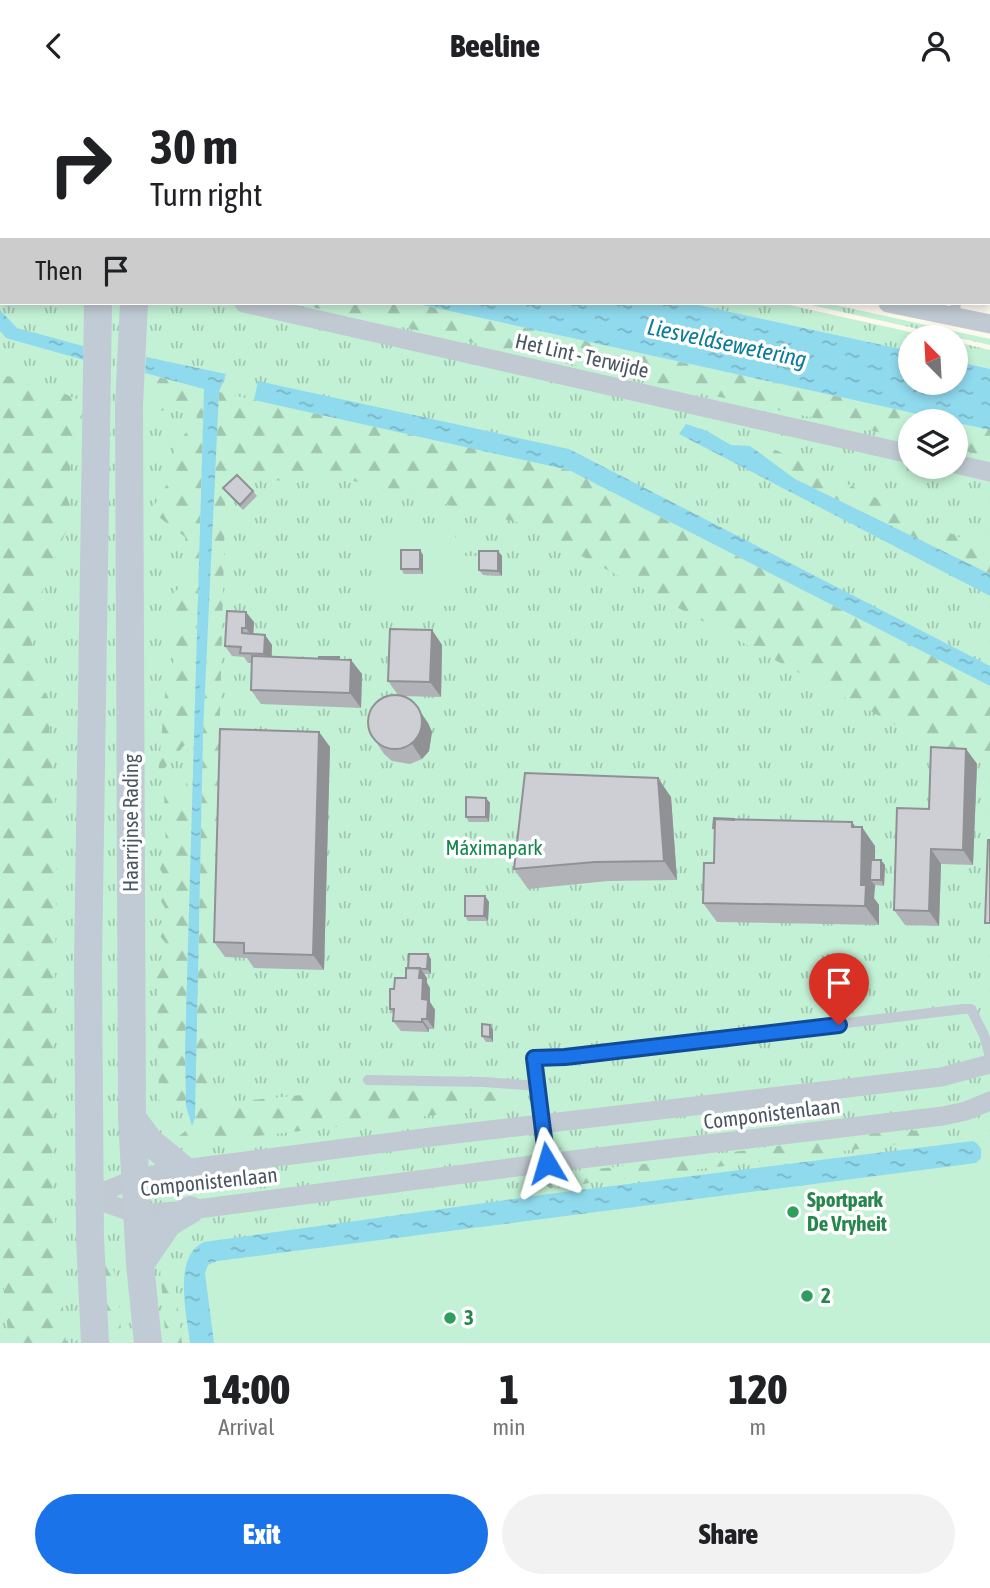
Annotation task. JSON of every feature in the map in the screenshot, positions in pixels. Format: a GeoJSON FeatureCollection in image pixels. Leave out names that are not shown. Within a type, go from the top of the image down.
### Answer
{"type":"FeatureCollection","features":[{"type":"Feature","properties":{"kind":"main road","name":"Haarrijnse Rading"},"geometry":{"type":"LineString","coordinates":[[95,1343],[89,1196],[88,964],[98,305]]}},
{"type":"Feature","properties":{"kind":"main road","name":"Haarrijnse Rading"},"geometry":{"type":"LineString","coordinates":[[134,305],[129,405],[132,1118],[140,1264],[148,1343]]}},
{"type":"Feature","properties":{"kind":"main road"},"geometry":{"type":"LineString","coordinates":[[132,1118],[150,1142],[183,1169]]}},
{"type":"Feature","properties":{"kind":"main road"},"geometry":{"type":"LineString","coordinates":[[140,1264],[168,1223],[190,1210]]}},
{"type":"Feature","properties":{"kind":"street","name":"Het Lint - Terwijde"},"geometry":{"type":"LineString","coordinates":[[253,305],[898,451]]}},
{"type":"Feature","properties":{"kind":"street"},"geometry":{"type":"LineString","coordinates":[[907,305],[955,310],[990,324]]}},
{"type":"Feature","properties":{"kind":"street"},"geometry":{"type":"LineString","coordinates":[[968,467],[990,472]]}},
{"type":"Feature","properties":{"kind":"street","name":"Componistenlaan"},"geometry":{"type":"LineString","coordinates":[[89,1196],[135,1179],[183,1169],[942,1077],[990,1064]]}},
{"type":"Feature","properties":{"kind":"street","name":"Componistenlaan"},"geometry":{"type":"LineString","coordinates":[[89,1196],[137,1214],[190,1210],[547,1163],[943,1116],[966,1111],[990,1101]]}},
{"type":"Feature","properties":{"kind":"lane"},"geometry":{"type":"LineString","coordinates":[[547,1163],[534,1058],[565,1057],[963,1009],[971,1009],[984,1035],[990,1057]]}},
{"type":"Feature","properties":{"kind":"lane"},"geometry":{"type":"LineString","coordinates":[[368,1080],[484,1082],[537,1086]]}},
{"type":"Feature","properties":{"kind":"shaded area"},"geometry":{"type":"Polygon","coordinates":[[[706,305],[990,305],[990,367],[968,362],[968,325],[898,325],[898,336],[706,305]]]}},
{"type":"Feature","properties":{"kind":"green space","name":"Máximapark"},"geometry":{"type":"Polygon","coordinates":[[[0,305],[422,305],[898,410],[898,479],[968,479],[968,425],[990,430],[990,1343],[0,1343],[0,305]]]}},
{"type":"Feature","properties":{"kind":"green space"},"geometry":{"type":"Polygon","coordinates":[[[302,305],[422,305],[898,410],[898,436],[302,305]]]}},
{"type":"Feature","properties":{"kind":"green space"},"geometry":{"type":"Polygon","coordinates":[[[699,305],[789,305],[898,329],[898,348],[699,305]]]}},
{"type":"Feature","properties":{"kind":"green space"},"geometry":{"type":"Polygon","coordinates":[[[811,305],[835,305],[926,325],[900,325],[811,305]]]}},
{"type":"Feature","properties":{"kind":"green space"},"geometry":{"type":"Polygon","coordinates":[[[968,334],[990,339],[990,345],[968,340],[968,334]]]}},
{"type":"Feature","properties":{"kind":"green space"},"geometry":{"type":"Polygon","coordinates":[[[968,345],[990,350],[990,369],[968,364],[968,345]]]}},
{"type":"Feature","properties":{"kind":"green space"},"geometry":{"type":"Polygon","coordinates":[[[0,375],[41,383],[85,403],[66,495],[73,513],[45,584],[30,636],[47,701],[57,826],[52,1183],[66,1343],[9,1343],[0,1252],[0,375]]]}},
{"type":"Feature","properties":{"kind":"green space"},"geometry":{"type":"Polygon","coordinates":[[[154,376],[204,389],[185,1049],[186,1106],[178,1110],[159,1100],[157,975],[168,946],[155,930],[169,915],[161,901],[169,886],[160,869],[166,851],[164,790],[186,790],[188,741],[158,776],[166,684],[174,660],[170,618],[164,601],[189,580],[185,537],[151,511],[172,476],[175,448],[197,417],[187,402],[158,412],[149,400],[154,376]]]}},
{"type":"Feature","properties":{"kind":"green space"},"geometry":{"type":"Polygon","coordinates":[[[219,392],[569,470],[990,686],[990,763],[896,725],[520,523],[310,470],[285,481],[226,477],[210,1104],[392,1086],[493,1092],[506,1099],[477,1110],[183,1145],[179,1136],[192,1126],[195,1118],[203,733],[219,392]]]}},
{"type":"Feature","properties":{"kind":"green space"},"geometry":{"type":"Polygon","coordinates":[[[968,425],[990,430],[990,457],[968,452],[968,425]]]}},
{"type":"Feature","properties":{"kind":"green space"},"geometry":{"type":"Polygon","coordinates":[[[757,441],[973,544],[990,547],[990,574],[795,479],[750,446],[757,441]]]}},
{"type":"Feature","properties":{"kind":"green space"},"geometry":{"type":"Polygon","coordinates":[[[376,526],[455,527],[455,556],[483,556],[483,575],[454,576],[454,606],[375,605],[376,526]]]}},
{"type":"Feature","properties":{"kind":"green space"},"geometry":{"type":"Polygon","coordinates":[[[924,1130],[914,1142],[550,1188],[541,1182],[546,1174],[644,1164],[873,1133],[924,1130]]]}},
{"type":"Feature","properties":{"kind":"green space","name":"Sportpark De Vryheit"},"geometry":{"type":"Polygon","coordinates":[[[990,1161],[990,1343],[214,1343],[205,1273],[208,1265],[217,1261],[990,1161]]]}},
{"type":"Feature","properties":{"kind":"green space"},"geometry":{"type":"Polygon","coordinates":[[[108,1251],[117,1282],[122,1343],[107,1343],[100,1259],[108,1251]]]}},
{"type":"Feature","properties":{"kind":"green space"},"geometry":{"type":"Polygon","coordinates":[[[160,1267],[174,1274],[182,1343],[166,1343],[160,1267]]]}},
{"type":"Feature","properties":{"kind":"water","name":"Liesveldsewetering"},"geometry":{"type":"Polygon","coordinates":[[[422,305],[699,305],[898,348],[898,395],[968,395],[968,364],[990,369],[990,430],[968,425],[968,409],[898,410],[422,305]]]}},
{"type":"Feature","properties":{"kind":"water"},"geometry":{"type":"Polygon","coordinates":[[[0,310],[17,328],[83,346],[84,360],[6,338],[0,331],[0,310]]]}},
{"type":"Feature","properties":{"kind":"water"},"geometry":{"type":"Polygon","coordinates":[[[146,357],[226,374],[219,392],[203,733],[195,1118],[192,1126],[186,1106],[185,1049],[204,389],[145,373],[146,357]]]}},
{"type":"Feature","properties":{"kind":"water"},"geometry":{"type":"Polygon","coordinates":[[[258,381],[569,449],[990,666],[990,686],[569,470],[254,400],[258,381]]]}},
{"type":"Feature","properties":{"kind":"water"},"geometry":{"type":"Polygon","coordinates":[[[686,424],[707,431],[731,445],[750,446],[795,479],[990,574],[990,596],[679,434],[686,424]]]}},
{"type":"Feature","properties":{"kind":"water"},"geometry":{"type":"Polygon","coordinates":[[[973,1141],[981,1152],[981,1158],[976,1163],[217,1261],[208,1265],[205,1273],[214,1343],[190,1343],[185,1273],[194,1249],[204,1242],[556,1193],[973,1141]]]}},
{"type":"Feature","properties":{"kind":"building"},"geometry":{"type":"Polygon","coordinates":[[[237,475],[253,491],[240,505],[223,488],[237,475]]]}},
{"type":"Feature","properties":{"kind":"building"},"geometry":{"type":"Polygon","coordinates":[[[401,550],[420,550],[420,569],[401,569],[401,550]]]}},
{"type":"Feature","properties":{"kind":"building"},"geometry":{"type":"Polygon","coordinates":[[[479,551],[498,551],[498,571],[479,570],[479,551]]]}},
{"type":"Feature","properties":{"kind":"building"},"geometry":{"type":"Polygon","coordinates":[[[227,611],[246,612],[246,628],[242,628],[242,633],[265,635],[264,654],[240,653],[241,647],[225,646],[227,611]]]}},
{"type":"Feature","properties":{"kind":"building"},"geometry":{"type":"Polygon","coordinates":[[[390,629],[432,630],[430,682],[388,681],[390,629]]]}},
{"type":"Feature","properties":{"kind":"building"},"geometry":{"type":"Polygon","coordinates":[[[252,656],[351,660],[350,693],[251,690],[252,656]]]}},
{"type":"Feature","properties":{"kind":"building"},"geometry":{"type":"Polygon","coordinates":[[[339,657],[339,659],[319,659],[339,657]]]}},
{"type":"Feature","properties":{"kind":"building"},"geometry":{"type":"Polygon","coordinates":[[[395,695],[414,703],[422,722],[414,741],[395,749],[376,741],[368,722],[376,703],[395,695]]]}},
{"type":"Feature","properties":{"kind":"building"},"geometry":{"type":"Polygon","coordinates":[[[220,729],[319,732],[313,955],[244,953],[244,943],[214,942],[220,729]]]}},
{"type":"Feature","properties":{"kind":"building"},"geometry":{"type":"Polygon","coordinates":[[[931,747],[966,749],[963,850],[931,849],[929,911],[894,910],[897,808],[929,809],[931,747]]]}},
{"type":"Feature","properties":{"kind":"building"},"geometry":{"type":"Polygon","coordinates":[[[525,773],[658,778],[664,861],[595,862],[514,869],[525,773]]]}},
{"type":"Feature","properties":{"kind":"building"},"geometry":{"type":"Polygon","coordinates":[[[466,797],[486,798],[486,817],[466,817],[466,797]]]}},
{"type":"Feature","properties":{"kind":"building"},"geometry":{"type":"Polygon","coordinates":[[[715,819],[852,822],[852,827],[862,827],[861,885],[866,885],[865,906],[703,903],[704,863],[714,863],[715,819]]]}},
{"type":"Feature","properties":{"kind":"building"},"geometry":{"type":"Polygon","coordinates":[[[988,840],[990,923],[985,923],[988,840]]]}},
{"type":"Feature","properties":{"kind":"building"},"geometry":{"type":"Polygon","coordinates":[[[871,860],[881,860],[881,880],[870,880],[871,860]]]}},
{"type":"Feature","properties":{"kind":"building"},"geometry":{"type":"Polygon","coordinates":[[[465,896],[485,896],[484,916],[465,916],[465,896]]]}},
{"type":"Feature","properties":{"kind":"building"},"geometry":{"type":"Polygon","coordinates":[[[409,954],[428,954],[427,969],[408,968],[409,954]]]}},
{"type":"Feature","properties":{"kind":"building"},"geometry":{"type":"Polygon","coordinates":[[[406,968],[420,968],[419,978],[423,978],[422,999],[428,1000],[427,1019],[422,1019],[422,1022],[393,1021],[394,1009],[390,1009],[390,989],[394,989],[395,978],[406,978],[406,968]]]}},
{"type":"Feature","properties":{"kind":"building"},"geometry":{"type":"Polygon","coordinates":[[[482,1024],[490,1025],[490,1037],[482,1036],[482,1024]]]}},
{"type":"Feature","properties":{"kind":"place","name":"Sportpark De Vryheit"},"geometry":{"type":"Point","coordinates":[793,1212]}},
{"type":"Feature","properties":{"kind":"place","name":"2"},"geometry":{"type":"Point","coordinates":[807,1296]}},
{"type":"Feature","properties":{"kind":"place","name":"3"},"geometry":{"type":"Point","coordinates":[450,1318]}},
{"type":"Feature","properties":{"kind":"route"},"geometry":{"type":"LineString","coordinates":[[547,1163],[534,1058],[565,1057],[839,1025]]}}]}
